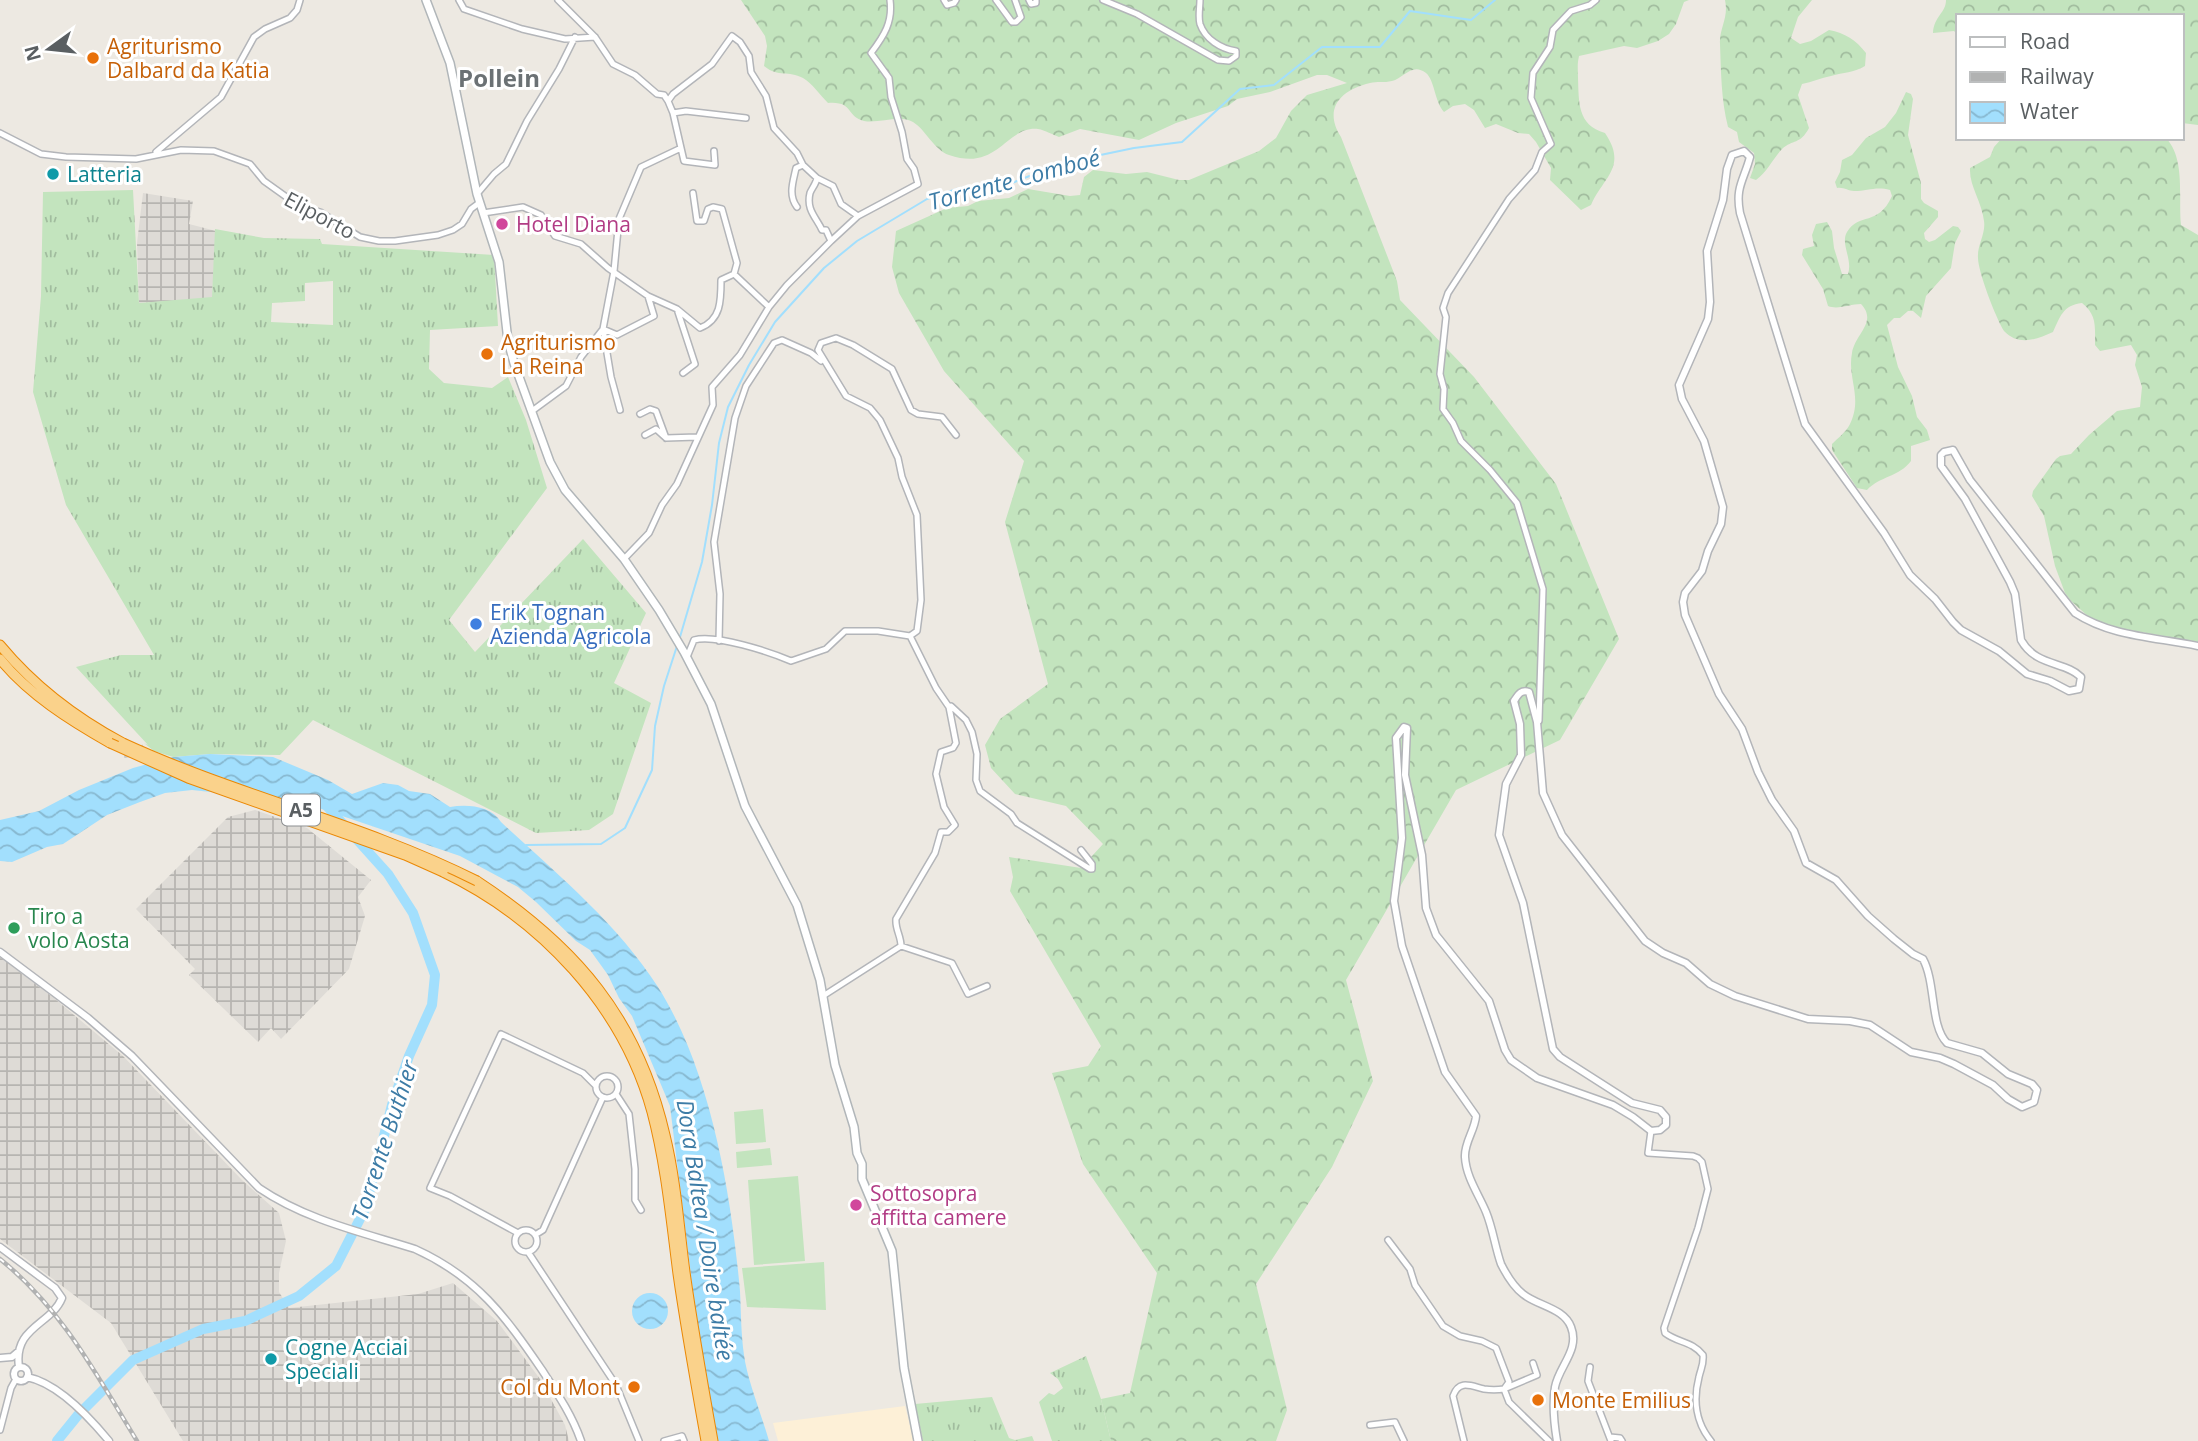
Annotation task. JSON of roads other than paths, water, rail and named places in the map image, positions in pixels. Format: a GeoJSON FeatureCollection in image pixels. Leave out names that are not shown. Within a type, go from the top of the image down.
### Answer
{"type":"FeatureCollection","features":[{"type":"Feature","properties":{"kind":"highway","name":"A5"},"geometry":{"type":"LineString","coordinates":[[0,645],[14,662],[70,711],[123,743],[190,771],[430,857],[477,881],[530,918],[580,965],[616,1013],[648,1077],[670,1159],[695,1345],[713,1441]]}},
{"type":"Feature","properties":{"kind":"highway","name":"A5"},"geometry":{"type":"LineString","coordinates":[[0,659],[11,673],[61,713],[110,743],[164,768],[405,855],[463,881],[510,912],[560,956],[602,1006],[631,1055],[651,1110],[660,1145],[689,1348],[706,1441]]}},
{"type":"Feature","properties":{"kind":"main road"},"geometry":{"type":"LineString","coordinates":[[426,0],[450,63],[477,194],[499,261],[513,363],[556,476],[624,559],[685,654],[715,714],[745,806],[797,905],[823,996],[835,1065],[862,1164],[862,1179],[888,1236],[895,1265],[904,1368],[918,1441]]}},
{"type":"Feature","properties":{"kind":"street"},"geometry":{"type":"LineString","coordinates":[[154,155],[221,97],[254,37],[290,18],[297,10],[300,0]]}},
{"type":"Feature","properties":{"kind":"street"},"geometry":{"type":"LineString","coordinates":[[459,0],[464,9],[522,29],[565,39],[594,37]]}},
{"type":"Feature","properties":{"kind":"street"},"geometry":{"type":"LineString","coordinates":[[558,0],[594,37],[613,64],[635,75],[657,94],[664,94],[673,113],[684,161],[715,165],[714,151]]}},
{"type":"Feature","properties":{"kind":"street"},"geometry":{"type":"LineString","coordinates":[[624,559],[649,533],[662,505],[677,484],[696,437],[713,405],[712,387],[740,355],[769,307],[787,285],[858,216],[918,184],[914,169],[907,159],[891,97],[889,78],[871,53],[887,32],[890,0]]}},
{"type":"Feature","properties":{"kind":"street"},"geometry":{"type":"LineString","coordinates":[[944,0],[947,5],[954,4],[956,0]]}},
{"type":"Feature","properties":{"kind":"street"},"geometry":{"type":"LineString","coordinates":[[996,0],[1012,22],[1017,22],[1021,17],[1015,0]]}},
{"type":"Feature","properties":{"kind":"street"},"geometry":{"type":"LineString","coordinates":[[1029,0],[1031,4],[1036,0]]}},
{"type":"Feature","properties":{"kind":"street"},"geometry":{"type":"LineString","coordinates":[[1103,0],[1137,14],[1218,60],[1229,61],[1236,56],[1236,51],[1224,50],[1212,41],[1199,23],[1200,0]]}},
{"type":"Feature","properties":{"kind":"street"},"geometry":{"type":"LineString","coordinates":[[1540,755],[1538,701],[1543,589],[1517,503],[1461,441],[1443,409],[1444,388],[1440,374],[1446,317],[1443,308],[1462,267],[1509,199],[1535,170],[1542,152],[1551,144],[1531,98],[1533,74],[1550,47],[1553,30],[1571,10],[1590,5],[1596,0]]}},
{"type":"Feature","properties":{"kind":"street"},"geometry":{"type":"LineString","coordinates":[[668,101],[682,86],[712,64],[732,36],[740,41],[749,56],[751,72],[766,96],[774,128],[797,153],[803,165],[817,178],[833,186],[841,204],[858,216]]}},
{"type":"Feature","properties":{"kind":"street"},"geometry":{"type":"LineString","coordinates":[[477,194],[506,164],[575,37]]}},
{"type":"Feature","properties":{"kind":"street"},"geometry":{"type":"LineString","coordinates":[[673,113],[686,111],[746,118]]}},
{"type":"Feature","properties":{"kind":"street","name":"Eliporto"},"geometry":{"type":"LineString","coordinates":[[0,133],[41,154],[136,159],[181,150],[214,151],[250,164],[264,181],[299,206],[320,212],[360,237],[379,241],[438,235],[453,230],[461,224],[471,209],[480,203]]}},
{"type":"Feature","properties":{"kind":"street"},"geometry":{"type":"LineString","coordinates":[[620,410],[603,329],[614,271],[619,219],[641,167],[681,148]]}},
{"type":"Feature","properties":{"kind":"street"},"geometry":{"type":"LineString","coordinates":[[1557,1441],[1554,1422],[1556,1386],[1571,1353],[1572,1328],[1567,1320],[1553,1309],[1522,1294],[1511,1281],[1500,1258],[1465,1157],[1474,1133],[1476,1116],[1441,1062],[1405,955],[1394,901],[1402,838],[1396,738],[1404,727],[1407,728],[1408,736],[1406,784],[1422,855],[1424,899],[1436,935],[1489,1001],[1505,1050],[1511,1060],[1537,1078],[1613,1105],[1633,1116],[1651,1131],[1660,1130],[1666,1125],[1667,1117],[1663,1112],[1632,1103],[1560,1057],[1553,1049],[1525,913],[1499,835],[1506,784],[1521,755],[1520,724],[1514,702],[1523,691],[1529,692],[1538,722],[1543,793],[1562,835],[1637,933],[1663,953],[1683,960],[1710,984],[1735,996],[1808,1019],[1870,1025],[1911,1052],[1940,1058],[1985,1081],[2022,1107],[2034,1102],[2037,1090],[2032,1084],[2008,1074],[1982,1053],[1947,1043],[1937,1027],[1931,977],[1923,959],[1913,954],[1868,916],[1836,880],[1806,863],[1794,831],[1772,800],[1742,729],[1719,694],[1695,644],[1683,608],[1685,593],[1702,571],[1723,519],[1723,507],[1704,441],[1682,399],[1679,386],[1708,320],[1710,302],[1707,251],[1725,192],[1732,155],[1741,151],[1747,152],[1750,157],[1737,197],[1740,212],[1805,425],[1878,525],[1910,575],[1935,599],[1953,622],[1999,651],[2028,674],[2050,681],[2068,691],[2079,689],[2081,677],[2076,672],[2039,657],[2021,640],[2015,594],[2010,582],[1965,499],[1941,466],[1941,455],[1949,450],[1953,450],[1957,455],[1970,480],[2075,613],[2112,632],[2198,646]]}},
{"type":"Feature","properties":{"kind":"street"},"geometry":{"type":"LineString","coordinates":[[797,207],[792,200],[792,188],[796,168],[803,165]]}},
{"type":"Feature","properties":{"kind":"street"},"geometry":{"type":"LineString","coordinates":[[817,178],[810,192],[810,211],[831,241]]}},
{"type":"Feature","properties":{"kind":"street"},"geometry":{"type":"LineString","coordinates":[[483,213],[523,206],[541,215],[555,236],[581,244],[648,296],[677,309],[700,328],[709,325],[719,312],[721,280],[734,274],[737,263],[723,209],[713,206],[708,209],[704,221],[697,221],[693,192]]}},
{"type":"Feature","properties":{"kind":"street"},"geometry":{"type":"LineString","coordinates":[[734,274],[769,307]]}},
{"type":"Feature","properties":{"kind":"street"},"geometry":{"type":"LineString","coordinates":[[603,329],[617,335],[654,316],[648,296]]}},
{"type":"Feature","properties":{"kind":"street"},"geometry":{"type":"LineString","coordinates":[[677,309],[695,365],[683,373]]}},
{"type":"Feature","properties":{"kind":"street"},"geometry":{"type":"LineString","coordinates":[[532,411],[566,386],[581,357],[603,329]]}},
{"type":"Feature","properties":{"kind":"street"},"geometry":{"type":"LineString","coordinates":[[685,654],[694,640],[706,638],[772,653],[791,661],[826,649],[845,631],[878,631],[910,636],[917,631],[921,600],[917,515],[902,477],[898,458],[880,420],[870,408],[846,396],[824,363],[818,350],[821,343],[836,338],[853,345],[892,369],[911,410],[918,414],[942,417],[956,435]]}},
{"type":"Feature","properties":{"kind":"street"},"geometry":{"type":"LineString","coordinates":[[719,641],[720,594],[714,542],[735,418],[746,386],[774,342],[782,340],[811,353],[824,363]]}},
{"type":"Feature","properties":{"kind":"street"},"geometry":{"type":"LineString","coordinates":[[639,414],[650,409],[656,411],[666,438]]}},
{"type":"Feature","properties":{"kind":"street"},"geometry":{"type":"LineString","coordinates":[[645,435],[656,429],[666,438],[696,437]]}},
{"type":"Feature","properties":{"kind":"street"},"geometry":{"type":"LineString","coordinates":[[901,946],[901,936],[895,927],[896,919],[935,853],[941,832],[948,832],[956,825],[944,807],[936,774],[941,752],[953,748],[956,743],[949,708],[910,636]]}},
{"type":"Feature","properties":{"kind":"street"},"geometry":{"type":"LineString","coordinates":[[949,708],[951,706],[966,720],[972,732],[977,754],[976,780],[979,791],[1011,814],[1017,823],[1029,832],[1092,869],[1092,864],[1081,850]]}},
{"type":"Feature","properties":{"kind":"street"},"geometry":{"type":"LineString","coordinates":[[823,996],[901,946]]}},
{"type":"Feature","properties":{"kind":"street"},"geometry":{"type":"LineString","coordinates":[[901,946],[952,963],[968,994],[988,986]]}},
{"type":"Feature","properties":{"kind":"street"},"geometry":{"type":"LineString","coordinates":[[0,953],[88,1018],[132,1056],[259,1188],[293,1209],[430,1256],[483,1293],[510,1323],[566,1406],[581,1441]]}},
{"type":"Feature","properties":{"kind":"street"},"geometry":{"type":"LineString","coordinates":[[518,1233],[516,1247],[521,1252],[528,1252],[536,1246],[535,1236],[529,1231],[518,1233],[430,1188],[501,1034],[583,1073],[603,1097],[610,1098],[616,1094],[619,1086],[612,1077],[604,1076],[596,1086]]}},
{"type":"Feature","properties":{"kind":"street"},"geometry":{"type":"LineString","coordinates":[[616,1094],[629,1114],[635,1169],[635,1200],[641,1210]]}},
{"type":"Feature","properties":{"kind":"street"},"geometry":{"type":"LineString","coordinates":[[535,1236],[542,1230],[603,1097]]}},
{"type":"Feature","properties":{"kind":"street"},"geometry":{"type":"LineString","coordinates":[[1651,1131],[1648,1153],[1698,1158],[1702,1162],[1708,1189],[1698,1228],[1664,1328],[1670,1337],[1689,1343],[1703,1355],[1704,1364],[1698,1381],[1697,1410],[1703,1433],[1711,1441]]}},
{"type":"Feature","properties":{"kind":"street"},"geometry":{"type":"LineString","coordinates":[[1388,1240],[1410,1269],[1415,1285],[1443,1326],[1496,1348],[1508,1382],[1504,1389]]}},
{"type":"Feature","properties":{"kind":"street"},"geometry":{"type":"LineString","coordinates":[[0,1247],[55,1288],[62,1298],[56,1308],[28,1332],[20,1350],[16,1379],[0,1430]]}},
{"type":"Feature","properties":{"kind":"street"},"geometry":{"type":"LineString","coordinates":[[528,1252],[616,1385],[639,1441]]}},
{"type":"Feature","properties":{"kind":"street"},"geometry":{"type":"LineString","coordinates":[[0,1359],[12,1357],[20,1350]]}},
{"type":"Feature","properties":{"kind":"street"},"geometry":{"type":"LineString","coordinates":[[0,1359],[17,1369],[27,1370],[27,1377]]}},
{"type":"Feature","properties":{"kind":"street"},"geometry":{"type":"LineString","coordinates":[[1464,1441],[1454,1391],[1467,1384],[1489,1390],[1504,1389],[1537,1375],[1533,1363]]}},
{"type":"Feature","properties":{"kind":"street"},"geometry":{"type":"LineString","coordinates":[[1590,1367],[1588,1381],[1610,1439],[1619,1438],[1622,1441]]}},
{"type":"Feature","properties":{"kind":"street"},"geometry":{"type":"LineString","coordinates":[[16,1379],[22,1381],[27,1377]]}},
{"type":"Feature","properties":{"kind":"street"},"geometry":{"type":"LineString","coordinates":[[27,1377],[41,1380],[61,1394],[109,1441]]}},
{"type":"Feature","properties":{"kind":"street"},"geometry":{"type":"LineString","coordinates":[[1504,1389],[1509,1402],[1549,1441]]}},
{"type":"Feature","properties":{"kind":"street"},"geometry":{"type":"LineString","coordinates":[[1370,1425],[1395,1422],[1404,1441]]}},
{"type":"Feature","properties":{"kind":"street"},"geometry":{"type":"LineString","coordinates":[[664,1441],[682,1436],[684,1441]]}},
{"type":"Feature","properties":{"kind":"water","name":"Dora Baltea / Doire baltée"},"geometry":{"type":"Polygon","coordinates":[[[210,754],[273,757],[328,780],[352,794],[383,783],[430,794],[450,807],[471,806],[485,809],[497,817],[605,920],[642,964],[676,1020],[692,1056],[716,1134],[731,1214],[746,1365],[769,1441],[717,1441],[694,1300],[670,1106],[632,1016],[590,950],[576,941],[518,887],[460,856],[298,801],[192,790],[165,793],[140,802],[107,815],[63,844],[47,847],[12,862],[0,861],[0,820],[39,811],[79,790],[133,768],[173,757],[210,754]]]}},
{"type":"Feature","properties":{"kind":"water"},"geometry":{"type":"Polygon","coordinates":[[[650,1293],[663,1298],[668,1311],[663,1324],[650,1329],[637,1324],[632,1311],[637,1298],[650,1293]]]}},
{"type":"Feature","properties":{"kind":"waterway","name":"Torrente Comboé"},"geometry":{"type":"LineString","coordinates":[[680,637],[702,562],[719,443],[728,407],[775,322],[824,268],[857,241],[927,199],[960,188],[1012,183],[1062,163],[1134,148],[1182,142],[1240,89],[1274,85],[1322,47],[1380,47],[1410,11],[1471,20],[1495,0]]}},
{"type":"Feature","properties":{"kind":"waterway","name":"Torrente Comboé"},"geometry":{"type":"LineString","coordinates":[[526,845],[601,844],[625,828],[652,770],[655,726],[677,646]]}},
{"type":"Feature","properties":{"kind":"waterway","name":"Torrente Buthier"},"geometry":{"type":"LineString","coordinates":[[57,1441],[78,1415],[133,1360],[203,1329],[245,1321],[299,1296],[336,1266],[365,1209],[392,1105],[409,1056],[432,1005],[435,975],[413,913],[388,874],[325,804]]}},
{"type":"Feature","properties":{"kind":"tunnel"},"geometry":{"type":"LineString","coordinates":[[124,755],[135,753],[144,747]]}},
{"type":"Feature","properties":{"kind":"railway"},"geometry":{"type":"LineString","coordinates":[[0,1259],[22,1278],[60,1321],[137,1441]]}},
{"type":"Feature","properties":{"kind":"place","name":"Agriturismo Dalbard da Katia"},"geometry":{"type":"Point","coordinates":[93,58]}},
{"type":"Feature","properties":{"kind":"place","name":"Latteria"},"geometry":{"type":"Point","coordinates":[53,174]}},
{"type":"Feature","properties":{"kind":"place","name":"Hotel Diana"},"geometry":{"type":"Point","coordinates":[502,224]}},
{"type":"Feature","properties":{"kind":"place","name":"Agriturismo La Reina"},"geometry":{"type":"Point","coordinates":[487,354]}},
{"type":"Feature","properties":{"kind":"place","name":"Erik Tognan Azienda Agricola"},"geometry":{"type":"Point","coordinates":[476,624]}},
{"type":"Feature","properties":{"kind":"place","name":"Tiro a volo Aosta"},"geometry":{"type":"Point","coordinates":[14,928]}},
{"type":"Feature","properties":{"kind":"place","name":"Sottosopra affitta camere"},"geometry":{"type":"Point","coordinates":[856,1205]}},
{"type":"Feature","properties":{"kind":"place","name":"Cogne Acciai Speciali"},"geometry":{"type":"Point","coordinates":[271,1359]}},
{"type":"Feature","properties":{"kind":"place","name":"Col du Mont"},"geometry":{"type":"Point","coordinates":[634,1387]}},
{"type":"Feature","properties":{"kind":"place","name":"Monte Emilius"},"geometry":{"type":"Point","coordinates":[1538,1400]}},
{"type":"Feature","properties":{"kind":"district","name":"Pollein"},"geometry":{"type":"Point","coordinates":[499,77]}}]}
